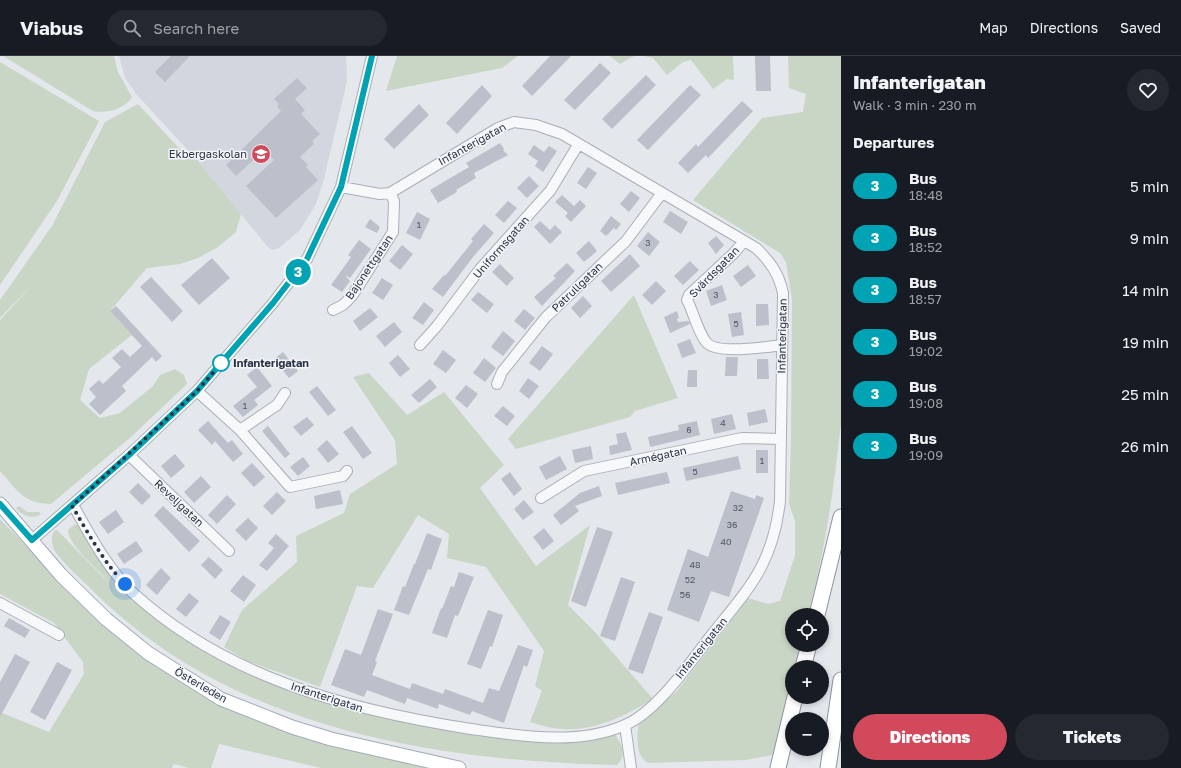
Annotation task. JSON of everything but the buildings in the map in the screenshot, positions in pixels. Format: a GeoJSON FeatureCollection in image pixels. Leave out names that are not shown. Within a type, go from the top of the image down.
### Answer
{"type":"FeatureCollection","features":[{"type":"Feature","properties":{"kind":"highway"},"geometry":{"type":"LineString","coordinates":[[819,608],[841,516]]}},
{"type":"Feature","properties":{"kind":"highway"},"geometry":{"type":"LineString","coordinates":[[828,768],[841,680]]}},
{"type":"Feature","properties":{"kind":"highway"},"geometry":{"type":"LineString","coordinates":[[778,768],[793,704]]}},
{"type":"Feature","properties":{"kind":"main road","name":"Österleden"},"geometry":{"type":"LineString","coordinates":[[0,504],[61,575],[106,619],[148,653],[221,698],[292,727],[331,739],[458,768]]}},
{"type":"Feature","properties":{"kind":"street"},"geometry":{"type":"LineString","coordinates":[[32,540],[129,455],[197,391],[273,303],[307,259],[341,187],[372,56]]}},
{"type":"Feature","properties":{"kind":"street","name":"Infanterigatan"},"geometry":{"type":"LineString","coordinates":[[72,506],[117,576],[133,592],[173,624],[224,656],[302,691],[364,709],[423,721],[488,732],[562,738],[581,736],[625,725],[636,719],[667,691],[754,581],[769,552],[778,524],[780,501],[783,293],[781,284],[769,260],[756,248],[578,145],[562,134],[546,128],[514,122],[487,134],[390,193]]}},
{"type":"Feature","properties":{"kind":"street","name":"Uniformsgatan"},"geometry":{"type":"LineString","coordinates":[[420,345],[437,326],[480,269],[550,191],[578,145]]}},
{"type":"Feature","properties":{"kind":"street"},"geometry":{"type":"LineString","coordinates":[[341,187],[380,194],[390,193]]}},
{"type":"Feature","properties":{"kind":"street","name":"Bajonettgatan"},"geometry":{"type":"LineString","coordinates":[[332,310],[343,305],[352,296],[393,232],[394,201],[390,193]]}},
{"type":"Feature","properties":{"kind":"street","name":"Patrullgatan"},"geometry":{"type":"LineString","coordinates":[[497,384],[502,372],[546,317],[626,240],[662,193]]}},
{"type":"Feature","properties":{"kind":"street","name":"Svärdsgatan"},"geometry":{"type":"LineString","coordinates":[[744,241],[735,252],[688,295],[687,300],[702,335],[707,344],[712,347],[738,349],[782,345]]}},
{"type":"Feature","properties":{"kind":"street"},"geometry":{"type":"LineString","coordinates":[[197,391],[240,430],[290,487],[343,476],[347,471]]}},
{"type":"Feature","properties":{"kind":"street"},"geometry":{"type":"LineString","coordinates":[[240,430],[277,405],[285,393]]}},
{"type":"Feature","properties":{"kind":"street","name":"Armégatan"},"geometry":{"type":"LineString","coordinates":[[542,498],[584,471],[742,438],[781,439]]}},
{"type":"Feature","properties":{"kind":"street","name":"Reveljgatan"},"geometry":{"type":"LineString","coordinates":[[129,455],[229,551]]}},
{"type":"Feature","properties":{"kind":"street"},"geometry":{"type":"LineString","coordinates":[[0,603],[59,635]]}},
{"type":"Feature","properties":{"kind":"street"},"geometry":{"type":"LineString","coordinates":[[625,725],[631,768]]}},
{"type":"Feature","properties":{"kind":"shaded area","name":"Ekbergaskolan"},"geometry":{"type":"Polygon","coordinates":[[[119,56],[346,56],[347,81],[324,179],[316,204],[300,230],[279,248],[272,250],[267,246],[197,160],[137,95],[125,78],[119,56]]]}},
{"type":"Feature","properties":{"kind":"green space"},"geometry":{"type":"Polygon","coordinates":[[[3,56],[114,56],[118,72],[132,97],[125,105],[115,110],[104,112],[93,111],[3,56]]]}},
{"type":"Feature","properties":{"kind":"green space"},"geometry":{"type":"Polygon","coordinates":[[[397,56],[518,56],[502,68],[386,91],[397,56]]]}},
{"type":"Feature","properties":{"kind":"green space"},"geometry":{"type":"Polygon","coordinates":[[[610,56],[634,56],[620,64],[610,56]]]}},
{"type":"Feature","properties":{"kind":"green space"},"geometry":{"type":"Polygon","coordinates":[[[645,56],[733,56],[734,80],[727,79],[713,89],[691,60],[683,62],[667,75],[653,58],[645,56]]]}},
{"type":"Feature","properties":{"kind":"green space"},"geometry":{"type":"Polygon","coordinates":[[[788,56],[841,56],[841,423],[832,496],[819,568],[810,608],[785,608],[785,652],[798,652],[797,660],[785,660],[785,704],[787,704],[780,734],[772,755],[746,760],[648,763],[641,757],[639,752],[638,726],[647,716],[677,691],[748,598],[768,604],[780,601],[795,555],[795,521],[789,504],[792,299],[786,262],[780,253],[693,200],[762,118],[803,112],[806,94],[789,88],[788,56]]]}},
{"type":"Feature","properties":{"kind":"green space"},"geometry":{"type":"Polygon","coordinates":[[[0,62],[99,121],[57,201],[0,285],[0,62]]]}},
{"type":"Feature","properties":{"kind":"green space"},"geometry":{"type":"Polygon","coordinates":[[[138,104],[189,159],[197,160],[241,214],[236,232],[218,247],[198,258],[180,264],[147,268],[110,311],[132,335],[89,369],[80,400],[100,418],[120,413],[153,386],[160,375],[175,369],[184,375],[187,384],[132,436],[51,504],[34,502],[27,499],[16,490],[0,471],[0,320],[35,282],[0,318],[0,300],[52,226],[105,122],[138,104]]]}},
{"type":"Feature","properties":{"kind":"green space"},"geometry":{"type":"Polygon","coordinates":[[[634,295],[678,398],[635,411],[630,417],[516,449],[508,439],[634,295]]]}},
{"type":"Feature","properties":{"kind":"green space"},"geometry":{"type":"Polygon","coordinates":[[[369,373],[407,415],[444,392],[504,465],[480,488],[536,566],[590,525],[568,605],[594,631],[653,699],[622,716],[599,725],[576,729],[559,729],[530,722],[542,691],[535,686],[544,651],[486,567],[447,558],[449,534],[418,515],[373,588],[357,586],[320,687],[247,661],[224,647],[242,610],[297,562],[296,536],[344,513],[350,494],[397,464],[395,440],[353,377],[369,373]]]}},
{"type":"Feature","properties":{"kind":"green space"},"geometry":{"type":"Polygon","coordinates":[[[19,506],[27,512],[39,512],[41,514],[34,517],[28,516],[16,508],[19,506]]]}},
{"type":"Feature","properties":{"kind":"green space"},"geometry":{"type":"Polygon","coordinates":[[[0,519],[44,564],[157,666],[198,692],[243,714],[374,755],[431,768],[321,768],[219,744],[211,768],[189,768],[174,764],[172,768],[0,768],[0,712],[49,732],[84,674],[83,662],[54,623],[0,594],[0,519]]]}},
{"type":"Feature","properties":{"kind":"green space"},"geometry":{"type":"Polygon","coordinates":[[[75,524],[83,528],[105,567],[172,627],[331,702],[362,713],[470,733],[556,742],[589,741],[614,734],[621,745],[623,754],[622,758],[617,765],[546,762],[475,755],[404,744],[335,727],[268,704],[204,674],[144,635],[90,588],[71,570],[54,550],[52,535],[55,530],[57,530],[109,583],[73,543],[69,536],[68,530],[75,524]]]}},
{"type":"Feature","properties":{"kind":"bus line","name":"3"},"geometry":{"type":"LineString","coordinates":[[0,504],[32,540],[129,455],[197,391],[273,303],[307,259],[341,187],[372,56]]}},
{"type":"Feature","properties":{"kind":"place","name":"Ekbergaskolan"},"geometry":{"type":"Point","coordinates":[261,154]}},
{"type":"Feature","properties":{"kind":"place","name":"Infanterigatan"},"geometry":{"type":"Point","coordinates":[221,363]}},
{"type":"Feature","properties":{"kind":"route"},"geometry":{"type":"LineString","coordinates":[[125,584],[117,576],[97,547],[72,506],[197,391],[226,358],[221,363]]}}]}
